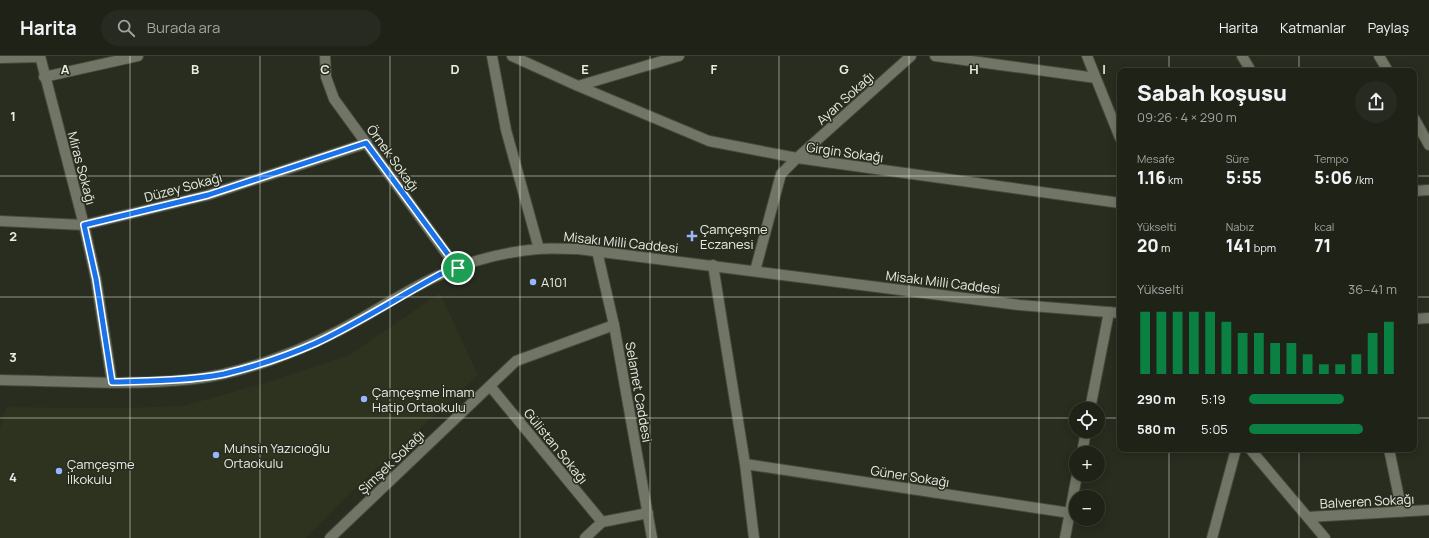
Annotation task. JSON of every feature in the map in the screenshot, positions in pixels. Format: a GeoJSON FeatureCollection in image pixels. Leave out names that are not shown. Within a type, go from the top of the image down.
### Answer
{"type":"FeatureCollection","features":[{"type":"Feature","properties":{"kind":"street"},"geometry":{"type":"LineString","coordinates":[[44,77],[138,56]]}},
{"type":"Feature","properties":{"kind":"street","name":"Örnek Sokağı"},"geometry":{"type":"LineString","coordinates":[[325,56],[326,76],[334,99],[458,268]]}},
{"type":"Feature","properties":{"kind":"street"},"geometry":{"type":"LineString","coordinates":[[492,56],[506,130],[539,249]]}},
{"type":"Feature","properties":{"kind":"street","name":"Girgin Sokağı"},"geometry":{"type":"LineString","coordinates":[[512,56],[578,86],[709,141],[797,158],[1117,203]]}},
{"type":"Feature","properties":{"kind":"street"},"geometry":{"type":"LineString","coordinates":[[578,86],[679,56]]}},
{"type":"Feature","properties":{"kind":"street","name":"Ayan Sokağı"},"geometry":{"type":"LineString","coordinates":[[755,270],[781,174],[911,56]]}},
{"type":"Feature","properties":{"kind":"street"},"geometry":{"type":"LineString","coordinates":[[935,56],[1096,78]]}},
{"type":"Feature","properties":{"kind":"street"},"geometry":{"type":"LineString","coordinates":[[1087,56],[1117,130]]}},
{"type":"Feature","properties":{"kind":"street"},"geometry":{"type":"LineString","coordinates":[[1242,56],[1249,68]]}},
{"type":"Feature","properties":{"kind":"street"},"geometry":{"type":"LineString","coordinates":[[1379,56],[1386,68]]}},
{"type":"Feature","properties":{"kind":"street"},"geometry":{"type":"LineString","coordinates":[[0,58],[40,57]]}},
{"type":"Feature","properties":{"kind":"street","name":"Miras Sokağı"},"geometry":{"type":"LineString","coordinates":[[40,57],[84,225],[96,279],[112,382]]}},
{"type":"Feature","properties":{"kind":"street"},"geometry":{"type":"LineString","coordinates":[[1417,123],[1429,145]]}},
{"type":"Feature","properties":{"kind":"street","name":"Düzey Sokağı"},"geometry":{"type":"LineString","coordinates":[[0,221],[84,225],[208,195],[366,143]]}},
{"type":"Feature","properties":{"kind":"street"},"geometry":{"type":"LineString","coordinates":[[1417,191],[1429,190]]}},
{"type":"Feature","properties":{"kind":"street","name":"Misakı Milli Caddesi"},"geometry":{"type":"LineString","coordinates":[[0,380],[112,382],[159,381],[196,379],[225,373],[273,359],[316,342],[441,274],[474,261],[504,254],[539,249],[578,249],[597,251],[1020,305],[1117,313]]}},
{"type":"Feature","properties":{"kind":"street","name":"Selamet Caddesi"},"geometry":{"type":"LineString","coordinates":[[597,251],[614,326],[652,538]]}},
{"type":"Feature","properties":{"kind":"street"},"geometry":{"type":"LineString","coordinates":[[714,265],[745,464],[754,538]]}},
{"type":"Feature","properties":{"kind":"street"},"geometry":{"type":"LineString","coordinates":[[1091,402],[1109,312]]}},
{"type":"Feature","properties":{"kind":"street"},"geometry":{"type":"LineString","coordinates":[[1417,319],[1429,318]]}},
{"type":"Feature","properties":{"kind":"street","name":"Şimşek Sokağı"},"geometry":{"type":"LineString","coordinates":[[330,538],[516,361],[614,326]]}},
{"type":"Feature","properties":{"kind":"street","name":"Gülistan Sokağı"},"geometry":{"type":"LineString","coordinates":[[490,386],[602,522]]}},
{"type":"Feature","properties":{"kind":"street"},"geometry":{"type":"LineString","coordinates":[[1212,538],[1235,452]]}},
{"type":"Feature","properties":{"kind":"street"},"geometry":{"type":"LineString","coordinates":[[1253,452],[1325,538]]}},
{"type":"Feature","properties":{"kind":"street"},"geometry":{"type":"LineString","coordinates":[[1390,452],[1402,512]]}},
{"type":"Feature","properties":{"kind":"street","name":"Güner Sokağı"},"geometry":{"type":"LineString","coordinates":[[745,464],[1069,513]]}},
{"type":"Feature","properties":{"kind":"street","name":"Balveren Sokağı"},"geometry":{"type":"LineString","coordinates":[[1308,518],[1429,510]]}},
{"type":"Feature","properties":{"kind":"street"},"geometry":{"type":"LineString","coordinates":[[585,538],[602,522],[648,514]]}},
{"type":"Feature","properties":{"kind":"street"},"geometry":{"type":"LineString","coordinates":[[1065,538],[1069,518]]}},
{"type":"Feature","properties":{"kind":"shaded area"},"geometry":{"type":"Polygon","coordinates":[[[440,293],[478,375],[350,493],[306,538],[0,538],[0,429],[6,407],[115,408],[183,406],[271,381],[349,355],[440,293]]]}},
{"type":"Feature","properties":{"kind":"place","name":"Çamçeşme Eczanesi"},"geometry":{"type":"Point","coordinates":[692,236]}},
{"type":"Feature","properties":{"kind":"place","name":"A101"},"geometry":{"type":"Point","coordinates":[533,282]}},
{"type":"Feature","properties":{"kind":"place","name":"Çamçeşme İmam Hatip Ortaokulu"},"geometry":{"type":"Point","coordinates":[364,399]}},
{"type":"Feature","properties":{"kind":"place","name":"Muhsin Yazıcıoğlu Ortaokulu"},"geometry":{"type":"Point","coordinates":[216,455]}},
{"type":"Feature","properties":{"kind":"place","name":"Çamçeşme İlkokulu"},"geometry":{"type":"Point","coordinates":[59,471]}},
{"type":"Feature","properties":{"kind":"route"},"geometry":{"type":"LineString","coordinates":[[366,143],[458,268],[441,274],[361,319],[316,342],[273,359],[225,373],[196,379],[112,382],[96,279],[84,225],[208,195],[366,143]]}}]}
